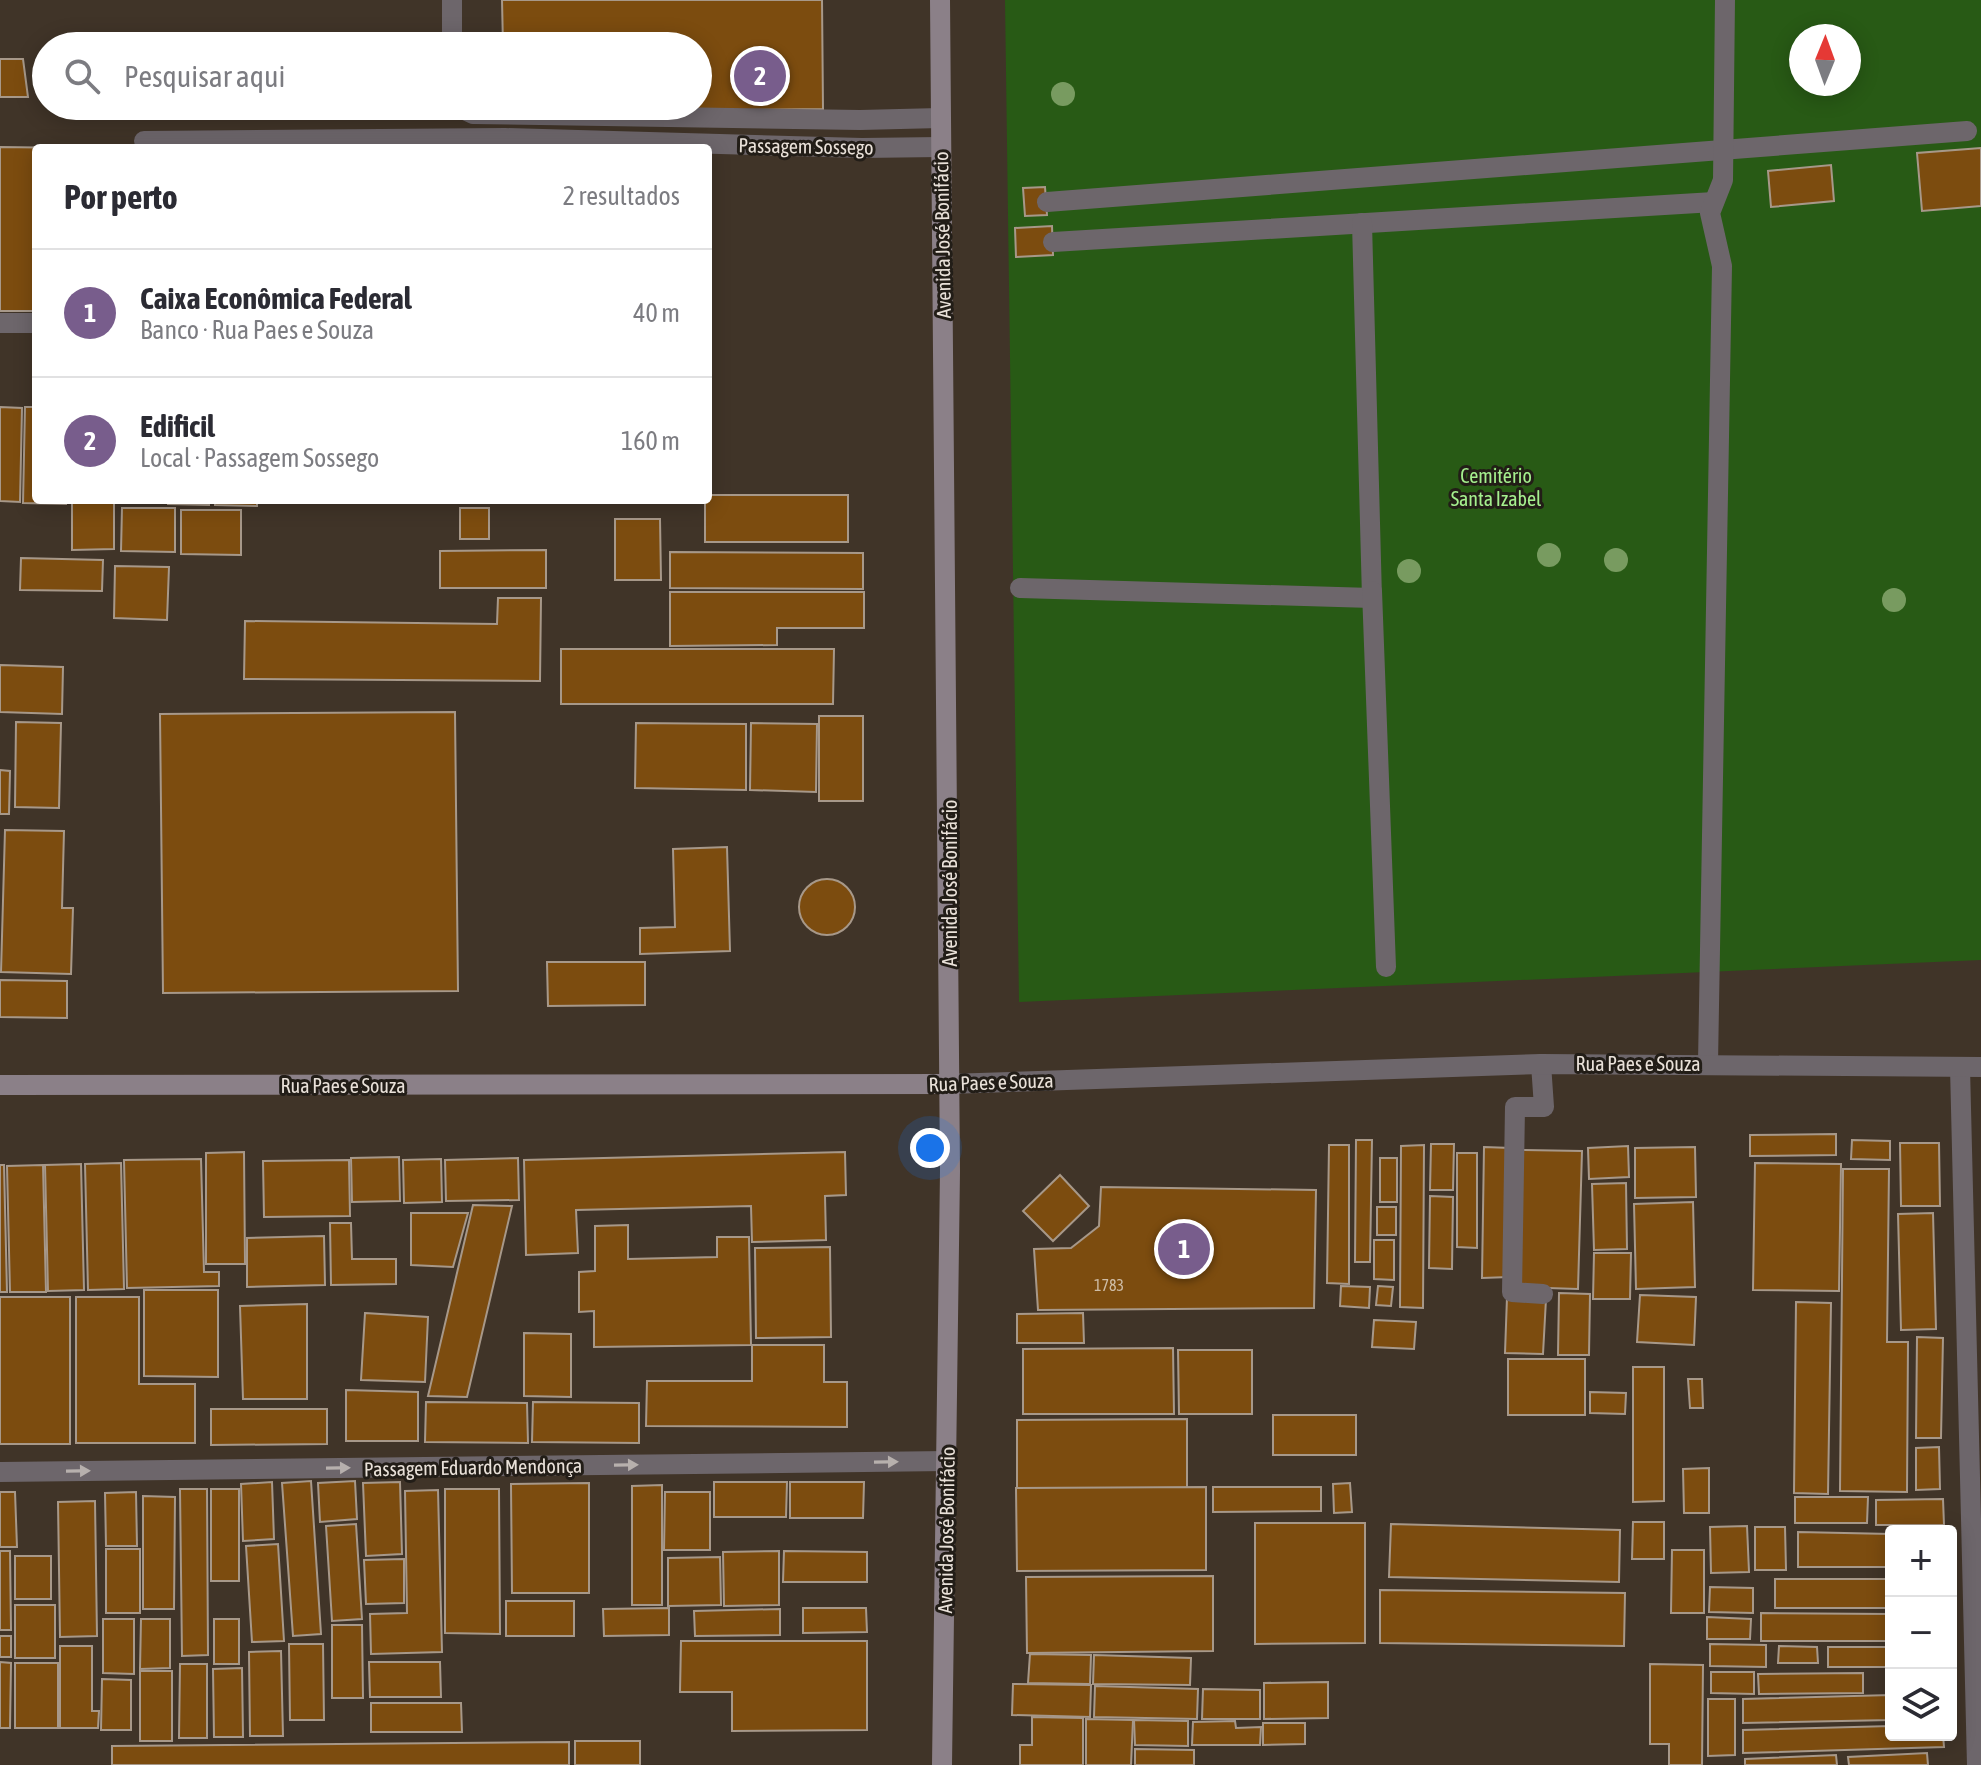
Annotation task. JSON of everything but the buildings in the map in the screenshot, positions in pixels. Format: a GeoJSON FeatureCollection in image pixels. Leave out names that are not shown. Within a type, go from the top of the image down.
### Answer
{"type":"FeatureCollection","features":[{"type":"Feature","properties":{"kind":"main road","name":"Avenida José Bonifácio"},"geometry":{"type":"LineString","coordinates":[[940,0],[950,980],[942,1765]]}},
{"type":"Feature","properties":{"kind":"main road","name":"Rua Paes e Souza"},"geometry":{"type":"LineString","coordinates":[[0,1085],[948,1084]]}},
{"type":"Feature","properties":{"kind":"street"},"geometry":{"type":"LineString","coordinates":[[452,0],[452,32]]}},
{"type":"Feature","properties":{"kind":"street"},"geometry":{"type":"LineString","coordinates":[[1708,1063],[1722,266],[1710,213],[1723,180],[1725,0]]}},
{"type":"Feature","properties":{"kind":"street"},"geometry":{"type":"LineString","coordinates":[[712,118],[940,118]]}},
{"type":"Feature","properties":{"kind":"street"},"geometry":{"type":"LineString","coordinates":[[1047,202],[1967,131]]}},
{"type":"Feature","properties":{"kind":"street","name":"Passagem Sossego"},"geometry":{"type":"LineString","coordinates":[[144,141],[576,144]]}},
{"type":"Feature","properties":{"kind":"street","name":"Passagem Sossego"},"geometry":{"type":"LineString","coordinates":[[712,146],[940,147]]}},
{"type":"Feature","properties":{"kind":"street"},"geometry":{"type":"LineString","coordinates":[[1053,242],[1714,202]]}},
{"type":"Feature","properties":{"kind":"street"},"geometry":{"type":"LineString","coordinates":[[1362,223],[1386,967]]}},
{"type":"Feature","properties":{"kind":"street"},"geometry":{"type":"LineString","coordinates":[[0,323],[32,323]]}},
{"type":"Feature","properties":{"kind":"street"},"geometry":{"type":"LineString","coordinates":[[1020,588],[1372,598],[1372,591]]}},
{"type":"Feature","properties":{"kind":"street"},"geometry":{"type":"LineString","coordinates":[[1541,1064],[1544,1107],[1515,1107],[1512,1292],[1543,1294]]}},
{"type":"Feature","properties":{"kind":"street","name":"Rua Paes e Souza"},"geometry":{"type":"LineString","coordinates":[[948,1084],[1541,1064],[1970,1067]]}},
{"type":"Feature","properties":{"kind":"street"},"geometry":{"type":"LineString","coordinates":[[1970,1067],[1977,1765]]}},
{"type":"Feature","properties":{"kind":"street","name":"Passagem Eduardo Mendonça"},"geometry":{"type":"LineString","coordinates":[[0,1472],[947,1461]]}},
{"type":"Feature","properties":{"kind":"green space","name":"Cemitério Santa Izabel"},"geometry":{"type":"Polygon","coordinates":[[[1005,0],[1981,0],[1981,960],[1019,1002],[1005,0]]]}},
{"type":"Feature","properties":{"kind":"place","name":"Edificil"},"geometry":{"type":"Point","coordinates":[760,76]}},
{"type":"Feature","properties":{"kind":"place","name":"Caixa Econômica Federal"},"geometry":{"type":"Point","coordinates":[1184,1249]}}]}
